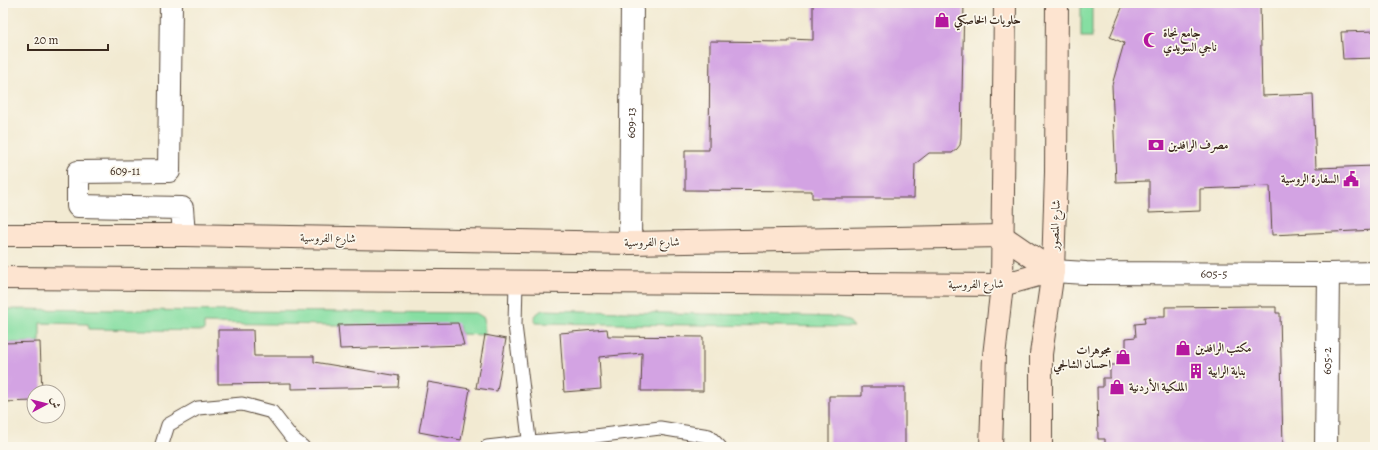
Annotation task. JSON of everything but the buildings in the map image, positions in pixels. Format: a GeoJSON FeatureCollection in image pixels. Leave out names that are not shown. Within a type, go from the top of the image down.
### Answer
{"type":"FeatureCollection","features":[{"type":"Feature","properties":{"kind":"street","name":"609-11"},"geometry":{"type":"LineString","coordinates":[[171,3],[169,171],[78,172],[78,206],[182,208],[184,235]]}},
{"type":"Feature","properties":{"kind":"street","name":"609-13"},"geometry":{"type":"LineString","coordinates":[[630,243],[632,3]]}},
{"type":"Feature","properties":{"kind":"street"},"geometry":{"type":"LineString","coordinates":[[992,447],[994,356],[1002,285],[1005,3]]}},
{"type":"Feature","properties":{"kind":"street","name":"شارع المنصور"},"geometry":{"type":"LineString","coordinates":[[1041,447],[1041,354],[1053,271],[1056,172],[1057,3]]}},
{"type":"Feature","properties":{"kind":"street","name":"شارع الفروسية"},"geometry":{"type":"LineString","coordinates":[[3,235],[184,235],[630,243],[1002,236]]}},
{"type":"Feature","properties":{"kind":"street"},"geometry":{"type":"LineString","coordinates":[[1002,236],[1053,271]]}},
{"type":"Feature","properties":{"kind":"street","name":"شارع الفروسية"},"geometry":{"type":"LineString","coordinates":[[3,278],[1002,285],[1053,271]]}},
{"type":"Feature","properties":{"kind":"street","name":"605-5"},"geometry":{"type":"LineString","coordinates":[[1053,271],[1086,273],[1375,273]]}},
{"type":"Feature","properties":{"kind":"street","name":"605-2"},"geometry":{"type":"LineString","coordinates":[[1326,447],[1328,274]]}},
{"type":"Feature","properties":{"kind":"lane"},"geometry":{"type":"LineString","coordinates":[[516,281],[515,325],[530,444]]}},
{"type":"Feature","properties":{"kind":"lane"},"geometry":{"type":"LineString","coordinates":[[161,447],[168,425],[198,408],[242,404],[272,412],[292,438],[303,447]]}},
{"type":"Feature","properties":{"kind":"lane"},"geometry":{"type":"LineString","coordinates":[[486,447],[530,444],[660,428],[709,436],[720,447]]}},
{"type":"Feature","properties":{"kind":"green space"},"geometry":{"type":"Polygon","coordinates":[[[1081,3],[1092,3],[1092,37],[1081,37],[1081,3]]]}},
{"type":"Feature","properties":{"kind":"green space"},"geometry":{"type":"Polygon","coordinates":[[[3,309],[476,313],[484,318],[485,335],[461,334],[459,326],[204,323],[204,331],[89,329],[88,324],[40,323],[40,342],[3,343],[3,309]]]}},
{"type":"Feature","properties":{"kind":"green space"},"geometry":{"type":"Polygon","coordinates":[[[542,310],[837,317],[848,320],[854,327],[535,323],[534,316],[542,310]]]}},
{"type":"Feature","properties":{"kind":"place","name":"حلويات الخاصكي"},"geometry":{"type":"Point","coordinates":[942,20]}},
{"type":"Feature","properties":{"kind":"place","name":"جامع نجاة ناجي السويدي"},"geometry":{"type":"Point","coordinates":[1151,40]}},
{"type":"Feature","properties":{"kind":"place","name":"مصرف الرافدين"},"geometry":{"type":"Point","coordinates":[1156,145]}},
{"type":"Feature","properties":{"kind":"place","name":"السفارة الروسية"},"geometry":{"type":"Point","coordinates":[1351,179]}},
{"type":"Feature","properties":{"kind":"place","name":"مكتب الرافدين"},"geometry":{"type":"Point","coordinates":[1183,348]}},
{"type":"Feature","properties":{"kind":"place","name":"مجوهرات احسان الشالجي"},"geometry":{"type":"Point","coordinates":[1123,357]}},
{"type":"Feature","properties":{"kind":"place","name":"بناية الرابية"},"geometry":{"type":"Point","coordinates":[1196,371]}},
{"type":"Feature","properties":{"kind":"place","name":"الملكية الأردنية"},"geometry":{"type":"Point","coordinates":[1117,387]}}]}
